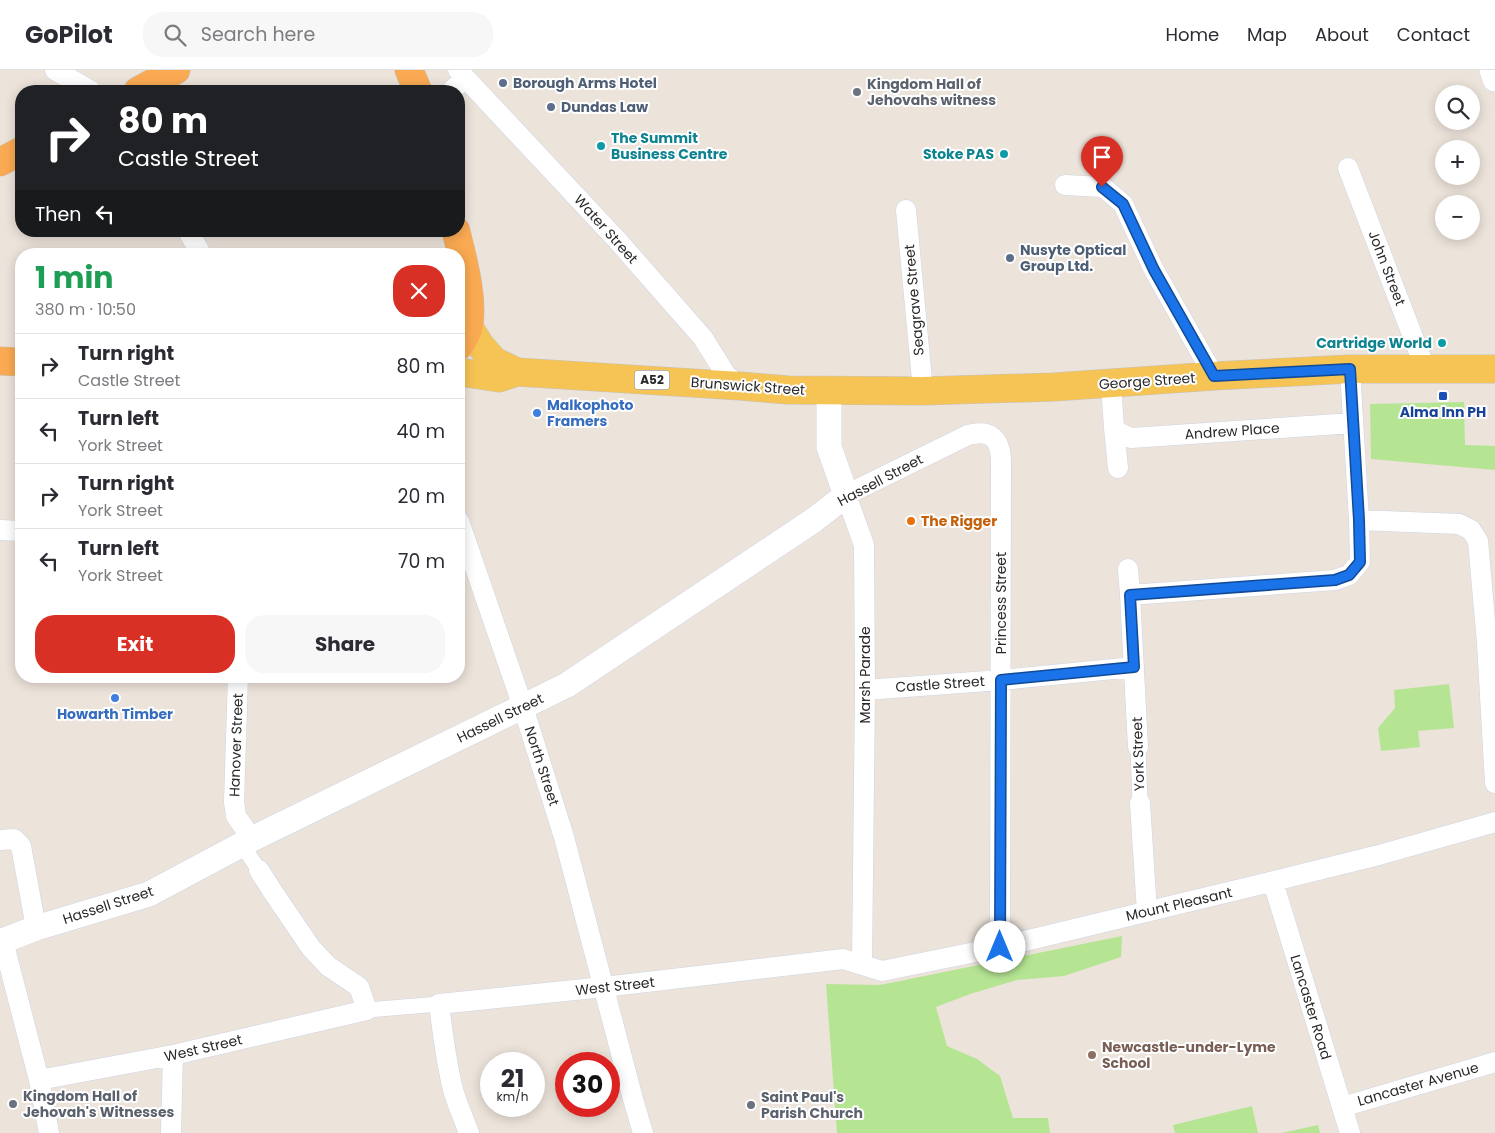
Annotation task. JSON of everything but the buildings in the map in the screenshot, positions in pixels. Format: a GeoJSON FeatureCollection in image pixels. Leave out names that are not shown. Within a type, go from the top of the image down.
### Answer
{"type":"FeatureCollection","features":[{"type":"Feature","properties":{"kind":"highway"},"geometry":{"type":"LineString","coordinates":[[149,85],[176,70]]}},
{"type":"Feature","properties":{"kind":"highway"},"geometry":{"type":"LineString","coordinates":[[409,70],[415,85]]}},
{"type":"Feature","properties":{"kind":"highway"},"geometry":{"type":"LineString","coordinates":[[0,162],[15,154]]}},
{"type":"Feature","properties":{"kind":"highway","name":"A52"},"geometry":{"type":"LineString","coordinates":[[465,276],[468,291],[465,325]]}},
{"type":"Feature","properties":{"kind":"highway"},"geometry":{"type":"LineString","coordinates":[[0,361],[15,362]]}},
{"type":"Feature","properties":{"kind":"main road","name":"A52"},"geometry":{"type":"LineString","coordinates":[[465,337],[480,345],[494,361],[517,372]]}},
{"type":"Feature","properties":{"kind":"main road","name":"George Street"},"geometry":{"type":"LineString","coordinates":[[829,391],[922,391],[1054,387],[1350,369],[1425,368],[1495,370]]}},
{"type":"Feature","properties":{"kind":"main road","name":"Brunswick Street"},"geometry":{"type":"LineString","coordinates":[[517,372],[829,391]]}},
{"type":"Feature","properties":{"kind":"main road","name":"A52"},"geometry":{"type":"LineString","coordinates":[[465,373],[499,378],[517,372]]}},
{"type":"Feature","properties":{"kind":"street"},"geometry":{"type":"LineString","coordinates":[[55,70],[81,85]]}},
{"type":"Feature","properties":{"kind":"street"},"geometry":{"type":"LineString","coordinates":[[1492,70],[1495,79]]}},
{"type":"Feature","properties":{"kind":"street","name":"Water Street"},"geometry":{"type":"LineString","coordinates":[[465,87],[618,241],[703,338],[726,375],[740,386]]}},
{"type":"Feature","properties":{"kind":"street","name":"John Street"},"geometry":{"type":"LineString","coordinates":[[1348,168],[1425,368]]}},
{"type":"Feature","properties":{"kind":"street"},"geometry":{"type":"LineString","coordinates":[[1064,186],[1102,187],[1123,204],[1154,270],[1214,376]]}},
{"type":"Feature","properties":{"kind":"street","name":"Seagrave Street"},"geometry":{"type":"LineString","coordinates":[[906,210],[922,391]]}},
{"type":"Feature","properties":{"kind":"street"},"geometry":{"type":"LineString","coordinates":[[191,237],[198,248]]}},
{"type":"Feature","properties":{"kind":"street"},"geometry":{"type":"LineString","coordinates":[[1130,595],[1335,580],[1349,575],[1360,562],[1350,369]]}},
{"type":"Feature","properties":{"kind":"street"},"geometry":{"type":"LineString","coordinates":[[1110,384],[1118,468]]}},
{"type":"Feature","properties":{"kind":"street","name":"Marsh Parade"},"geometry":{"type":"LineString","coordinates":[[829,391],[829,447],[864,545],[865,690],[862,965]]}},
{"type":"Feature","properties":{"kind":"street","name":"Andrew Place"},"geometry":{"type":"LineString","coordinates":[[1114,428],[1120,434],[1131,438],[1353,423]]}},
{"type":"Feature","properties":{"kind":"street","name":"Princess Street"},"geometry":{"type":"LineString","coordinates":[[968,435],[978,432],[987,434],[996,440],[1000,448],[1000,947]]}},
{"type":"Feature","properties":{"kind":"street","name":"Hassell Street"},"geometry":{"type":"LineString","coordinates":[[2,941],[36,928],[150,894],[247,842],[567,685],[814,520],[846,495],[968,435]]}},
{"type":"Feature","properties":{"kind":"street"},"geometry":{"type":"LineString","coordinates":[[1359,520],[1459,524],[1471,530],[1478,541],[1487,643],[1495,783]]}},
{"type":"Feature","properties":{"kind":"street"},"geometry":{"type":"LineString","coordinates":[[0,530],[15,531]]}},
{"type":"Feature","properties":{"kind":"street","name":"North Street"},"geometry":{"type":"LineString","coordinates":[[465,538],[523,707],[564,837],[643,1133]]}},
{"type":"Feature","properties":{"kind":"street","name":"York Street"},"geometry":{"type":"LineString","coordinates":[[1128,569],[1147,912]]}},
{"type":"Feature","properties":{"kind":"street","name":"Castle Street"},"geometry":{"type":"LineString","coordinates":[[865,690],[1001,680],[1134,667]]}},
{"type":"Feature","properties":{"kind":"street","name":"Hanover Street"},"geometry":{"type":"LineString","coordinates":[[238,683],[234,802],[236,816],[247,842]]}},
{"type":"Feature","properties":{"kind":"street","name":"Mount Pleasant"},"geometry":{"type":"LineString","coordinates":[[862,965],[882,971],[1000,947],[1273,882],[1495,822]]}},
{"type":"Feature","properties":{"kind":"street"},"geometry":{"type":"LineString","coordinates":[[7,839],[21,846],[36,928]]}},
{"type":"Feature","properties":{"kind":"street"},"geometry":{"type":"LineString","coordinates":[[247,842],[251,860],[311,948],[328,966],[359,987],[367,1010]]}},
{"type":"Feature","properties":{"kind":"street","name":"Lancaster Road"},"geometry":{"type":"LineString","coordinates":[[1273,882],[1350,1133]]}},
{"type":"Feature","properties":{"kind":"street"},"geometry":{"type":"LineString","coordinates":[[2,941],[39,1080],[49,1133]]}},
{"type":"Feature","properties":{"kind":"street","name":"West Street"},"geometry":{"type":"LineString","coordinates":[[39,1080],[174,1055],[367,1010],[604,987],[843,959],[862,965]]}},
{"type":"Feature","properties":{"kind":"street"},"geometry":{"type":"LineString","coordinates":[[440,1004],[452,1084],[469,1133]]}},
{"type":"Feature","properties":{"kind":"street"},"geometry":{"type":"LineString","coordinates":[[171,1133],[174,1055]]}},
{"type":"Feature","properties":{"kind":"street","name":"Lancaster Avenue"},"geometry":{"type":"LineString","coordinates":[[1342,1107],[1495,1062]]}},
{"type":"Feature","properties":{"kind":"green space"},"geometry":{"type":"Polygon","coordinates":[[[1464,402],[1465,445],[1495,446],[1495,470],[1371,459],[1370,404],[1464,402]]]}},
{"type":"Feature","properties":{"kind":"green space"},"geometry":{"type":"Polygon","coordinates":[[[1449,684],[1454,728],[1418,731],[1420,747],[1381,751],[1378,728],[1395,708],[1394,690],[1449,684]]]}},
{"type":"Feature","properties":{"kind":"green space"},"geometry":{"type":"Polygon","coordinates":[[[1122,936],[1121,957],[1064,976],[1017,980],[970,994],[936,1007],[947,1046],[977,1059],[1000,1076],[1013,1118],[1048,1118],[1050,1133],[837,1133],[826,984],[880,985],[1122,936]]]}},
{"type":"Feature","properties":{"kind":"green space"},"geometry":{"type":"Polygon","coordinates":[[[1252,1106],[1258,1133],[1175,1133],[1173,1125],[1252,1106]]]}},
{"type":"Feature","properties":{"kind":"green space"},"geometry":{"type":"Polygon","coordinates":[[[1318,1125],[1320,1133],[1282,1133],[1318,1125]]]}},
{"type":"Feature","properties":{"kind":"place","name":"Borough Arms Hotel"},"geometry":{"type":"Point","coordinates":[503,83]}},
{"type":"Feature","properties":{"kind":"place","name":"Kingdom Hall of Jehovahs witness"},"geometry":{"type":"Point","coordinates":[857,92]}},
{"type":"Feature","properties":{"kind":"place","name":"Dundas Law"},"geometry":{"type":"Point","coordinates":[551,107]}},
{"type":"Feature","properties":{"kind":"place","name":"The Summit Business Centre"},"geometry":{"type":"Point","coordinates":[601,146]}},
{"type":"Feature","properties":{"kind":"place","name":"Stoke PAS"},"geometry":{"type":"Point","coordinates":[1004,154]}},
{"type":"Feature","properties":{"kind":"place","name":"Nusyte Optical Group Ltd."},"geometry":{"type":"Point","coordinates":[1010,258]}},
{"type":"Feature","properties":{"kind":"place","name":"Cartridge World"},"geometry":{"type":"Point","coordinates":[1442,343]}},
{"type":"Feature","properties":{"kind":"place","name":"Alma Inn PH"},"geometry":{"type":"Point","coordinates":[1443,396]}},
{"type":"Feature","properties":{"kind":"place","name":"Malkophoto Framers"},"geometry":{"type":"Point","coordinates":[537,413]}},
{"type":"Feature","properties":{"kind":"place","name":"The Rigger"},"geometry":{"type":"Point","coordinates":[911,521]}},
{"type":"Feature","properties":{"kind":"place","name":"Howarth Timber"},"geometry":{"type":"Point","coordinates":[115,698]}},
{"type":"Feature","properties":{"kind":"place","name":"Newcastle-under-Lyme School"},"geometry":{"type":"Point","coordinates":[1092,1055]}},
{"type":"Feature","properties":{"kind":"place","name":"Kingdom Hall of Jehovah's Witnesses"},"geometry":{"type":"Point","coordinates":[13,1104]}},
{"type":"Feature","properties":{"kind":"place","name":"Saint Paul's Parish Church"},"geometry":{"type":"Point","coordinates":[751,1105]}},
{"type":"Feature","properties":{"kind":"route"},"geometry":{"type":"LineString","coordinates":[[1000,947],[1001,680],[1134,667],[1130,595],[1335,580],[1349,575],[1360,562],[1350,369],[1214,376],[1154,270],[1123,204],[1102,187]]}}]}
